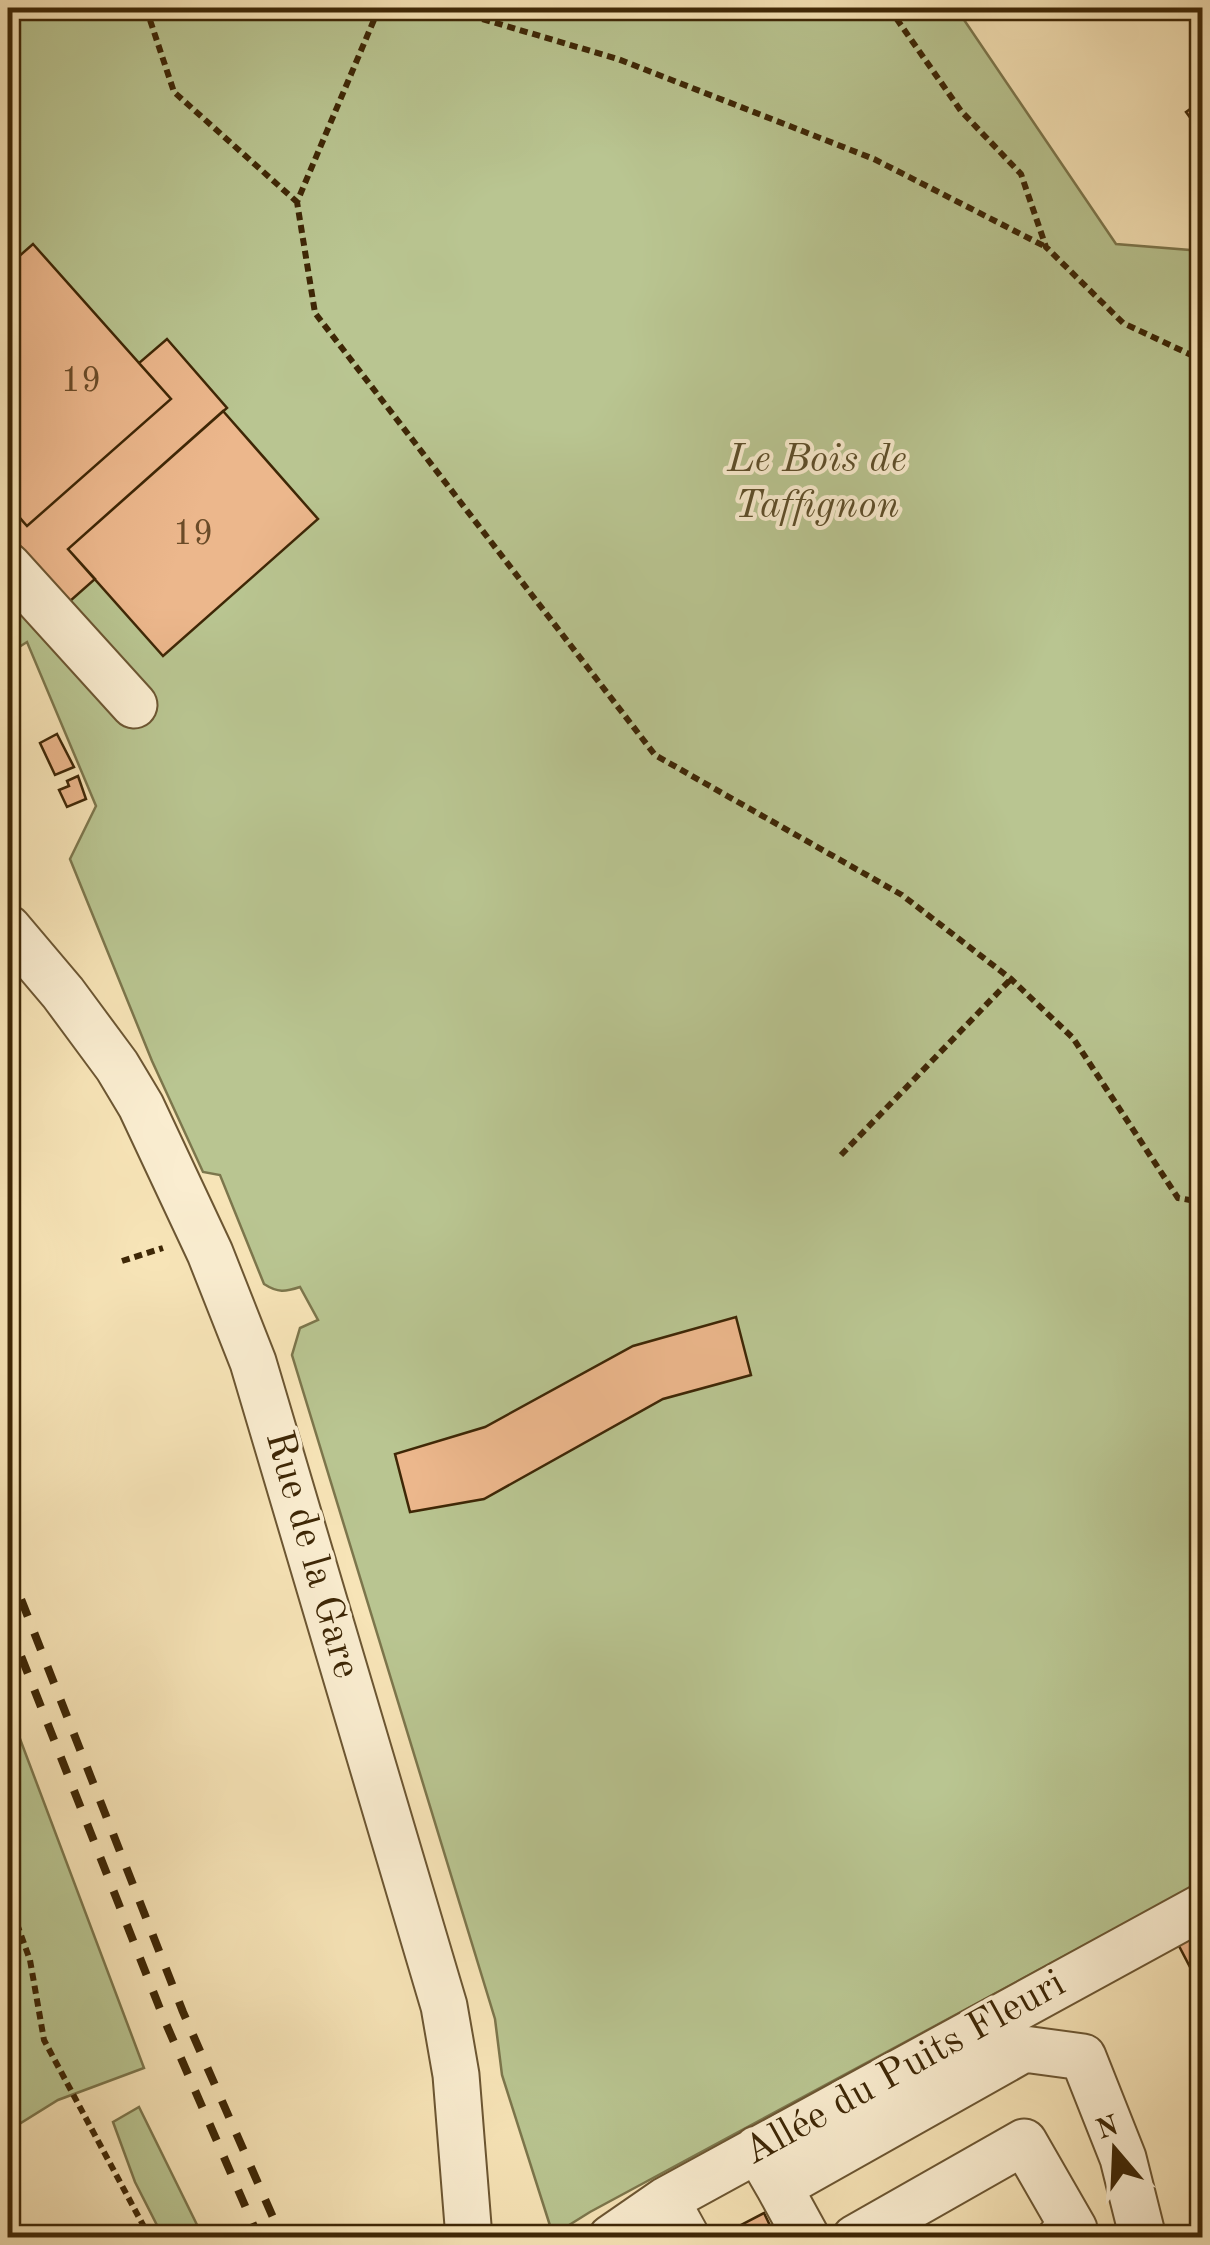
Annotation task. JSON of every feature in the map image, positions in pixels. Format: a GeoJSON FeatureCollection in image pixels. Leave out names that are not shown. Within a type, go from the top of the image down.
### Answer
{"type":"FeatureCollection","features":[{"type":"Feature","properties":{"kind":"street"},"geometry":{"type":"LineString","coordinates":[[8,566],[134,706]]}},
{"type":"Feature","properties":{"kind":"street","name":"Rue de la Gare"},"geometry":{"type":"LineString","coordinates":[[8,928],[94,1032],[141,1106],[204,1238],[254,1362],[444,2006],[456,2075],[470,2238]]}},
{"type":"Feature","properties":{"kind":"street","name":"Allée du Puits Fleuri"},"geometry":{"type":"LineString","coordinates":[[612,2238],[676,2219],[768,2168],[1202,1907]]}},
{"type":"Feature","properties":{"kind":"street"},"geometry":{"type":"LineString","coordinates":[[807,2238],[768,2168],[1024,2049],[1082,2056],[1123,2158],[1144,2238]]}},
{"type":"Feature","properties":{"kind":"street"},"geometry":{"type":"LineString","coordinates":[[856,2238],[1024,2142],[1074,2229],[1060,2238]]}},
{"type":"Feature","properties":{"kind":"path"},"geometry":{"type":"LineString","coordinates":[[146,8],[174,92],[296,202]]}},
{"type":"Feature","properties":{"kind":"path"},"geometry":{"type":"LineString","coordinates":[[380,8],[296,202],[316,314],[655,755],[902,894],[1011,979],[1074,1038],[1178,1198],[1202,1202]]}},
{"type":"Feature","properties":{"kind":"path"},"geometry":{"type":"LineString","coordinates":[[445,8],[618,59],[874,160],[1046,246],[1123,323],[1202,360]]}},
{"type":"Feature","properties":{"kind":"path"},"geometry":{"type":"LineString","coordinates":[[889,8],[961,111],[1021,174],[1046,246]]}},
{"type":"Feature","properties":{"kind":"path"},"geometry":{"type":"LineString","coordinates":[[841,1154],[1011,979]]}},
{"type":"Feature","properties":{"kind":"path"},"geometry":{"type":"LineString","coordinates":[[122,1261],[176,1243]]}},
{"type":"Feature","properties":{"kind":"path"},"geometry":{"type":"LineString","coordinates":[[8,1899],[30,1960],[44,2040],[150,2238]]}},
{"type":"Feature","properties":{"kind":"green space","name":"Le Bois de Taffignon"},"geometry":{"type":"Polygon","coordinates":[[[8,8],[956,8],[1116,244],[1202,251],[1202,1882],[553,2235],[502,2075],[495,2019],[292,1355],[300,1328],[318,1320],[300,1287],[282,1291],[264,1284],[220,1175],[203,1172],[152,1061],[70,859],[96,806],[27,642],[8,654],[8,8]]]}},
{"type":"Feature","properties":{"kind":"green space"},"geometry":{"type":"Polygon","coordinates":[[[8,1707],[144,2068],[58,2100],[8,2131],[8,1707]]]}},
{"type":"Feature","properties":{"kind":"green space"},"geometry":{"type":"Polygon","coordinates":[[[139,2107],[203,2237],[163,2237],[135,2182],[113,2122],[139,2107]]]}},
{"type":"Feature","properties":{"kind":"building"},"geometry":{"type":"Polygon","coordinates":[[[1201,101],[1202,104],[1202,134],[1186,112],[1201,101]]]}},
{"type":"Feature","properties":{"kind":"building"},"geometry":{"type":"Polygon","coordinates":[[[33,244],[171,399],[27,526],[8,504],[8,266],[33,244]]]}},
{"type":"Feature","properties":{"kind":"building"},"geometry":{"type":"Polygon","coordinates":[[[167,339],[227,408],[68,549],[95,579],[69,602],[8,532],[8,508],[27,526],[171,399],[139,363],[167,339]]]}},
{"type":"Feature","properties":{"kind":"building"},"geometry":{"type":"Polygon","coordinates":[[[223,411],[318,519],[163,656],[68,549],[223,411]]]}},
{"type":"Feature","properties":{"kind":"building"},"geometry":{"type":"Polygon","coordinates":[[[57,734],[74,767],[55,775],[40,743],[57,734]]]}},
{"type":"Feature","properties":{"kind":"building"},"geometry":{"type":"Polygon","coordinates":[[[78,776],[86,799],[67,807],[59,790],[78,776]]]}},
{"type":"Feature","properties":{"kind":"building"},"geometry":{"type":"Polygon","coordinates":[[[736,1317],[751,1375],[663,1399],[484,1499],[410,1512],[395,1454],[485,1427],[633,1346],[736,1317]]]}},
{"type":"Feature","properties":{"kind":"building"},"geometry":{"type":"Polygon","coordinates":[[[1202,1933],[1202,1961],[1190,1967],[1178,1944],[1202,1933]]]}},
{"type":"Feature","properties":{"kind":"building"},"geometry":{"type":"Polygon","coordinates":[[[764,2213],[776,2238],[716,2238],[764,2213]]]}},
{"type":"Feature","properties":{"kind":"railway"},"geometry":{"type":"LineString","coordinates":[[8,1566],[183,2012],[282,2238]]}},
{"type":"Feature","properties":{"kind":"railway"},"geometry":{"type":"LineString","coordinates":[[8,1623],[164,2019],[259,2238]]}}]}
